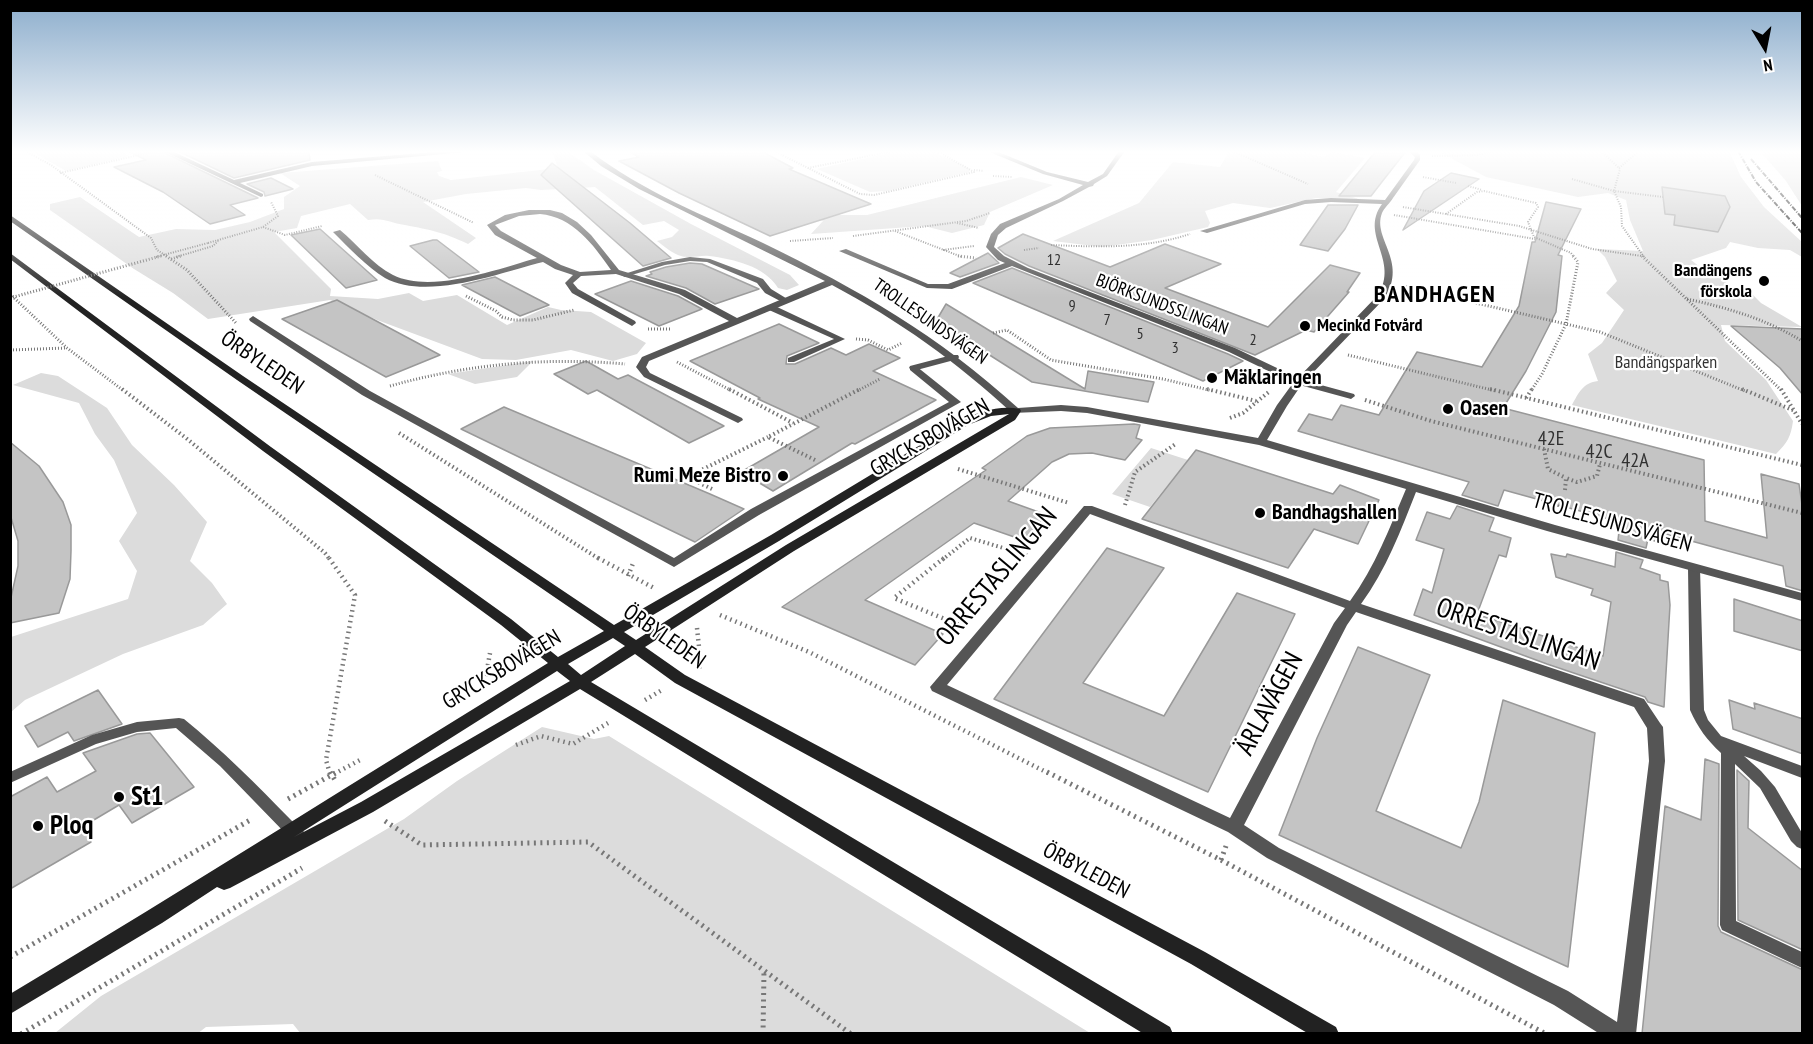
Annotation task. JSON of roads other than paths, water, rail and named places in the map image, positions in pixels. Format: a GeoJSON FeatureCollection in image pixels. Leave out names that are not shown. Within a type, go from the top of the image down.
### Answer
{"type":"FeatureCollection","features":[{"type":"Feature","properties":{"kind":"main road","name":"ÖRBYLEDEN"},"geometry":{"type":"LineString","coordinates":[[10,217],[240,378],[579,606],[613,632],[638,646],[680,679],[1188,953],[1329,1034]]}},
{"type":"Feature","properties":{"kind":"main road"},"geometry":{"type":"LineString","coordinates":[[10,255],[267,449],[559,663],[580,682],[1163,1034]]}},
{"type":"Feature","properties":{"kind":"main road","name":"GRYCKSBOVÄGEN"},"geometry":{"type":"LineString","coordinates":[[10,1005],[296,836],[559,663],[765,544],[964,423],[985,413],[998,410],[1016,411]]}},
{"type":"Feature","properties":{"kind":"main road","name":"GRYCKSBOVÄGEN"},"geometry":{"type":"LineString","coordinates":[[296,836],[367,807],[580,682],[790,548],[1011,418],[1016,411]]}},
{"type":"Feature","properties":{"kind":"street","name":"TROLLESUNDSVÄGEN"},"geometry":{"type":"LineString","coordinates":[[668,200],[833,281],[891,314],[955,357],[1016,411],[1061,408],[1087,410],[1261,442],[1694,568],[1803,597]]}},
{"type":"Feature","properties":{"kind":"street","name":"BJÖRKSUNDSSLINGAN"},"geometry":{"type":"LineString","coordinates":[[1059,200],[1003,226],[990,243],[990,247],[1011,264],[1232,350],[1299,382]]}},
{"type":"Feature","properties":{"kind":"street"},"geometry":{"type":"LineString","coordinates":[[1204,231],[1305,202],[1331,200],[1385,202],[1376,224],[1389,271],[1389,283],[1382,296],[1299,382],[1282,405],[1261,442]]}},
{"type":"Feature","properties":{"kind":"street"},"geometry":{"type":"LineString","coordinates":[[615,272],[608,260],[562,216],[546,213],[521,214],[501,218],[491,225],[498,233],[558,267],[579,274],[615,272],[682,292],[738,322]]}},
{"type":"Feature","properties":{"kind":"street"},"geometry":{"type":"LineString","coordinates":[[337,232],[391,277],[432,285],[464,280],[543,259]]}},
{"type":"Feature","properties":{"kind":"street"},"geometry":{"type":"LineString","coordinates":[[843,251],[927,286],[949,287],[1011,264]]}},
{"type":"Feature","properties":{"kind":"street"},"geometry":{"type":"LineString","coordinates":[[579,274],[569,284],[575,291],[632,323]]}},
{"type":"Feature","properties":{"kind":"street"},"geometry":{"type":"LineString","coordinates":[[738,420],[647,375],[642,365],[645,359],[833,281]]}},
{"type":"Feature","properties":{"kind":"street","name":"GRYCKSBOVÄGEN"},"geometry":{"type":"LineString","coordinates":[[253,319],[366,393],[674,563],[755,512],[956,402],[913,368]]}},
{"type":"Feature","properties":{"kind":"street"},"geometry":{"type":"LineString","coordinates":[[1352,606],[1368,586],[1392,537],[1412,486]]}},
{"type":"Feature","properties":{"kind":"street","name":"ORRESTASLINGAN"},"geometry":{"type":"LineString","coordinates":[[1620,1034],[1561,998],[1273,852],[1234,827],[937,687],[1088,509],[1352,606],[1639,703],[1655,727],[1657,760],[1626,1034]]}},
{"type":"Feature","properties":{"kind":"street","name":"ÄRLAVÄGEN"},"geometry":{"type":"LineString","coordinates":[[1234,827],[1352,606]]}},
{"type":"Feature","properties":{"kind":"lane"},"geometry":{"type":"LineString","coordinates":[[625,275],[664,263],[690,259],[708,260],[760,281],[768,291],[785,300]]}},
{"type":"Feature","properties":{"kind":"lane"},"geometry":{"type":"LineString","coordinates":[[772,308],[841,339],[791,360]]}},
{"type":"Feature","properties":{"kind":"lane"},"geometry":{"type":"LineString","coordinates":[[913,368],[955,357]]}},
{"type":"Feature","properties":{"kind":"lane"},"geometry":{"type":"LineString","coordinates":[[1299,382],[1351,396]]}},
{"type":"Feature","properties":{"kind":"lane"},"geometry":{"type":"LineString","coordinates":[[1694,568],[1697,710],[1701,725],[1715,740],[1728,760],[1728,925],[1803,960]]}},
{"type":"Feature","properties":{"kind":"lane"},"geometry":{"type":"LineString","coordinates":[[10,778],[92,740],[137,727],[179,723],[199,739],[271,808],[296,836]]}},
{"type":"Feature","properties":{"kind":"lane"},"geometry":{"type":"LineString","coordinates":[[1715,740],[1803,772]]}},
{"type":"Feature","properties":{"kind":"lane"},"geometry":{"type":"LineString","coordinates":[[1728,760],[1744,762],[1766,785],[1803,843]]}},
{"type":"Feature","properties":{"kind":"railway"},"geometry":{"type":"LineString","coordinates":[[1772,200],[1802,233]]}},
{"type":"Feature","properties":{"kind":"railway"},"geometry":{"type":"LineString","coordinates":[[1786,200],[1802,218]]}},
{"type":"Feature","properties":{"kind":"place","name":"Bandängens förskola"},"geometry":{"type":"Point","coordinates":[1764,281]}},
{"type":"Feature","properties":{"kind":"place","name":"Mecinkd Fotvård"},"geometry":{"type":"Point","coordinates":[1305,326]}},
{"type":"Feature","properties":{"kind":"place","name":"Mäklaringen"},"geometry":{"type":"Point","coordinates":[1212,378]}},
{"type":"Feature","properties":{"kind":"place","name":"Oasen"},"geometry":{"type":"Point","coordinates":[1448,409]}},
{"type":"Feature","properties":{"kind":"place","name":"Rumi Meze Bistro"},"geometry":{"type":"Point","coordinates":[783,476]}},
{"type":"Feature","properties":{"kind":"place","name":"Bandhagshallen"},"geometry":{"type":"Point","coordinates":[1260,513]}},
{"type":"Feature","properties":{"kind":"place","name":"St1"},"geometry":{"type":"Point","coordinates":[119,797]}},
{"type":"Feature","properties":{"kind":"place","name":"Ploq"},"geometry":{"type":"Point","coordinates":[38,826]}},
{"type":"Feature","properties":{"kind":"district","name":"BANDHAGEN"},"geometry":{"type":"Point","coordinates":[1435,295]}},
{"type":"Feature","properties":{"kind":"park label","name":"Bandängsparken"},"geometry":{"type":"Point","coordinates":[1666,363]}}]}
